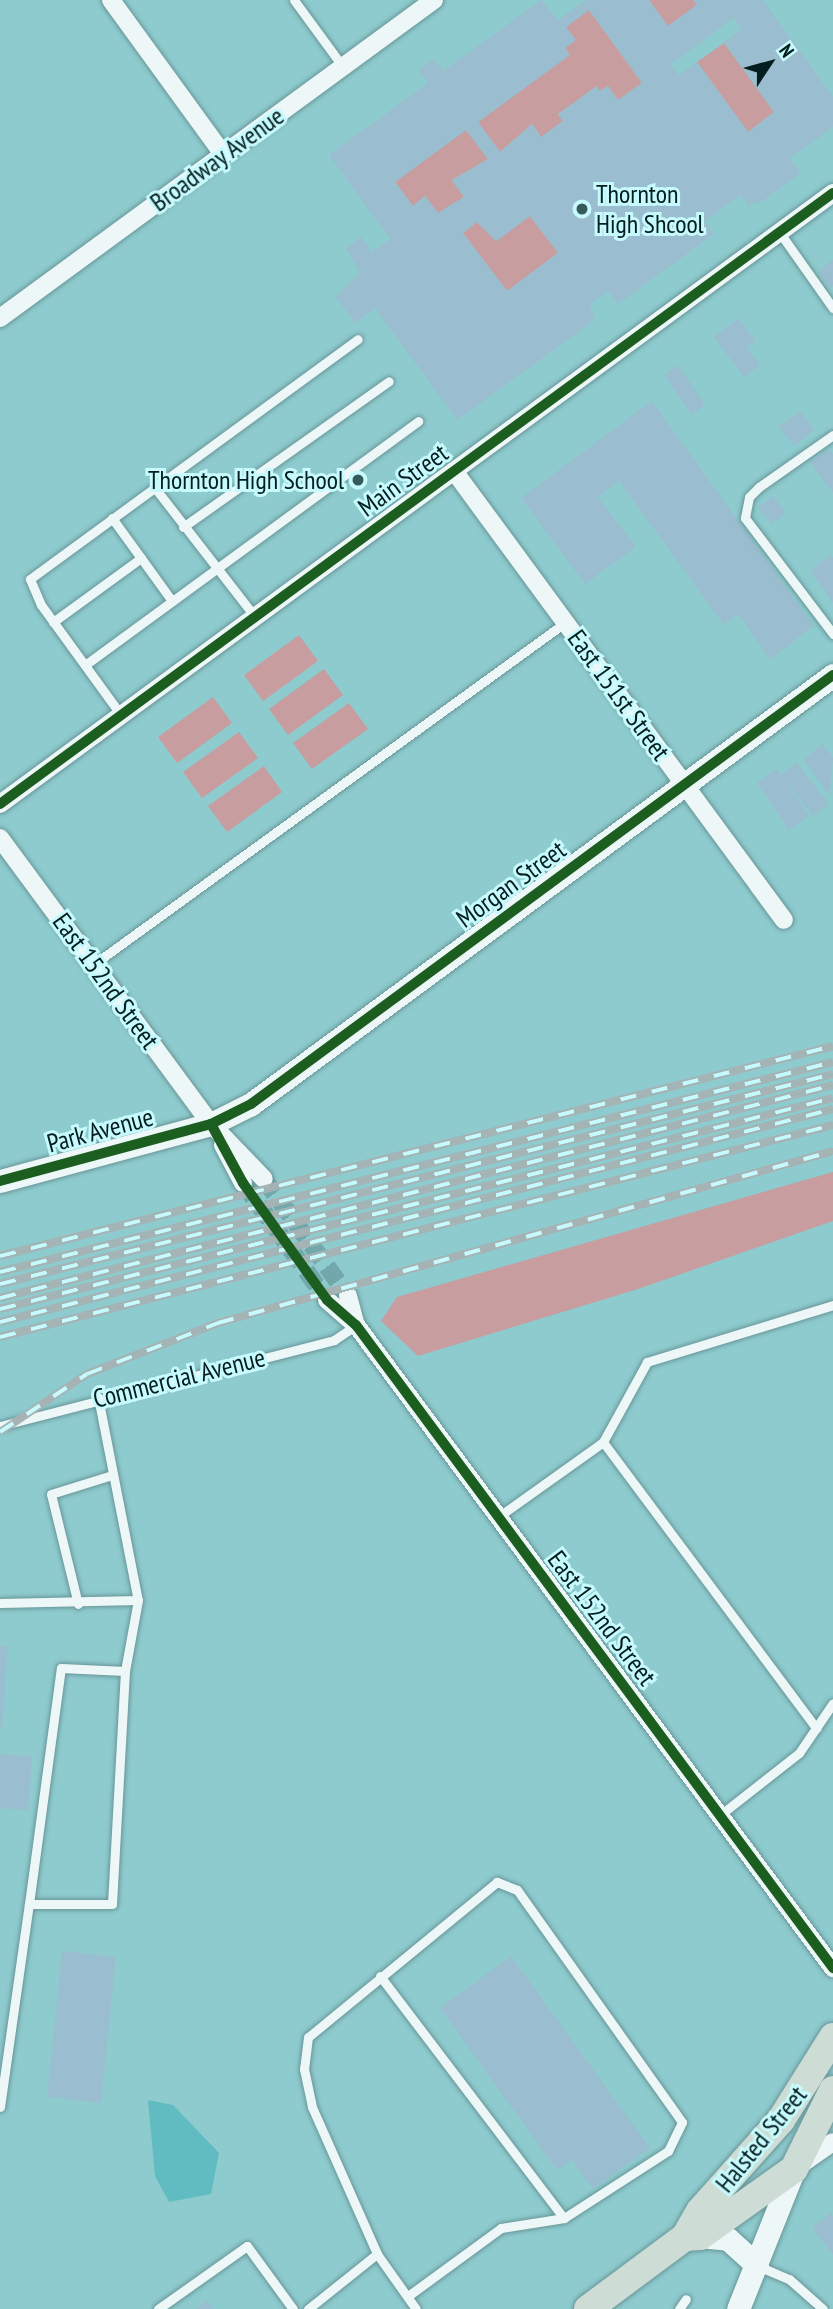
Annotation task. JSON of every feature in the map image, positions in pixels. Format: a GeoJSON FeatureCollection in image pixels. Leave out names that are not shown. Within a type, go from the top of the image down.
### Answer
{"type":"FeatureCollection","features":[{"type":"Feature","properties":{"kind":"main road","name":"Halsted Street"},"geometry":{"type":"LineString","coordinates":[[692,2237],[700,2211],[781,2120],[833,2037]]}},
{"type":"Feature","properties":{"kind":"main road","name":"Halsted Street"},"geometry":{"type":"LineString","coordinates":[[592,2308],[794,2169],[833,2090]]}},
{"type":"Feature","properties":{"kind":"street"},"geometry":{"type":"LineString","coordinates":[[111,0],[223,155]]}},
{"type":"Feature","properties":{"kind":"street","name":"Broadway Avenue"},"geometry":{"type":"LineString","coordinates":[[0,318],[434,0]]}},
{"type":"Feature","properties":{"kind":"street","name":"Main Street"},"geometry":{"type":"LineString","coordinates":[[0,804],[833,193]]}},
{"type":"Feature","properties":{"kind":"street","name":"East 151st Street"},"geometry":{"type":"LineString","coordinates":[[454,471],[784,919]]}},
{"type":"Feature","properties":{"kind":"street","name":"Morgan Street"},"geometry":{"type":"LineString","coordinates":[[211,1124],[251,1104],[833,675]]}},
{"type":"Feature","properties":{"kind":"street","name":"East 152nd Street"},"geometry":{"type":"LineString","coordinates":[[0,838],[211,1124],[243,1183]]}},
{"type":"Feature","properties":{"kind":"street","name":"East 152nd Street"},"geometry":{"type":"LineString","coordinates":[[211,1124],[264,1179]]}},
{"type":"Feature","properties":{"kind":"street","name":"Park Avenue"},"geometry":{"type":"LineString","coordinates":[[0,1181],[211,1124]]}},
{"type":"Feature","properties":{"kind":"street","name":"East 152nd Street"},"geometry":{"type":"LineString","coordinates":[[348,1296],[356,1325]]}},
{"type":"Feature","properties":{"kind":"street","name":"East 152nd Street"},"geometry":{"type":"LineString","coordinates":[[327,1300],[356,1325],[833,1968]]}},
{"type":"Feature","properties":{"kind":"street","name":"Halsted Street"},"geometry":{"type":"LineString","coordinates":[[794,2169],[833,2142]]}},
{"type":"Feature","properties":{"kind":"street"},"geometry":{"type":"LineString","coordinates":[[738,2309],[794,2169]]}},
{"type":"Feature","properties":{"kind":"street"},"geometry":{"type":"LineString","coordinates":[[692,2237],[728,2239],[757,2265]]}},
{"type":"Feature","properties":{"kind":"lane"},"geometry":{"type":"LineString","coordinates":[[294,0],[343,67]]}},
{"type":"Feature","properties":{"kind":"lane"},"geometry":{"type":"LineString","coordinates":[[780,233],[833,307]]}},
{"type":"Feature","properties":{"kind":"lane"},"geometry":{"type":"LineString","coordinates":[[121,715],[53,622],[30,579],[358,339]]}},
{"type":"Feature","properties":{"kind":"lane"},"geometry":{"type":"LineString","coordinates":[[183,527],[389,381]]}},
{"type":"Feature","properties":{"kind":"lane"},"geometry":{"type":"LineString","coordinates":[[85,665],[418,421]]}},
{"type":"Feature","properties":{"kind":"lane"},"geometry":{"type":"LineString","coordinates":[[833,435],[759,487],[749,497],[745,518],[833,634]]}},
{"type":"Feature","properties":{"kind":"lane"},"geometry":{"type":"LineString","coordinates":[[155,488],[214,570],[255,617]]}},
{"type":"Feature","properties":{"kind":"lane"},"geometry":{"type":"LineString","coordinates":[[113,518],[172,601]]}},
{"type":"Feature","properties":{"kind":"lane"},"geometry":{"type":"LineString","coordinates":[[53,622],[141,558]]}},
{"type":"Feature","properties":{"kind":"lane"},"geometry":{"type":"LineString","coordinates":[[94,964],[566,622]]}},
{"type":"Feature","properties":{"kind":"lane"},"geometry":{"type":"LineString","coordinates":[[498,1517],[603,1442],[647,1362],[833,1305]]}},
{"type":"Feature","properties":{"kind":"lane","name":"Commercial Avenue"},"geometry":{"type":"LineString","coordinates":[[0,1426],[98,1397],[334,1340],[356,1325]]}},
{"type":"Feature","properties":{"kind":"lane"},"geometry":{"type":"LineString","coordinates":[[29,1904],[112,1904],[125,1671],[138,1600],[98,1397]]}},
{"type":"Feature","properties":{"kind":"lane"},"geometry":{"type":"LineString","coordinates":[[603,1442],[816,1728]]}},
{"type":"Feature","properties":{"kind":"lane"},"geometry":{"type":"LineString","coordinates":[[78,1604],[51,1494],[112,1475]]}},
{"type":"Feature","properties":{"kind":"lane"},"geometry":{"type":"LineString","coordinates":[[0,1603],[78,1604],[138,1600]]}},
{"type":"Feature","properties":{"kind":"lane"},"geometry":{"type":"LineString","coordinates":[[0,2107],[61,1668],[125,1671]]}},
{"type":"Feature","properties":{"kind":"lane"},"geometry":{"type":"LineString","coordinates":[[720,1815],[799,1753],[833,1703]]}},
{"type":"Feature","properties":{"kind":"lane"},"geometry":{"type":"LineString","coordinates":[[408,2296],[501,2228],[564,2218],[668,2151],[681,2122],[517,1890],[497,1882],[308,2037],[304,2069],[312,2107],[377,2254],[416,2309]]}},
{"type":"Feature","properties":{"kind":"lane"},"geometry":{"type":"LineString","coordinates":[[380,1976],[564,2218]]}},
{"type":"Feature","properties":{"kind":"lane"},"geometry":{"type":"LineString","coordinates":[[158,2309],[247,2246],[293,2309]]}},
{"type":"Feature","properties":{"kind":"lane"},"geometry":{"type":"LineString","coordinates":[[308,2309],[377,2254]]}},
{"type":"Feature","properties":{"kind":"lane"},"geometry":{"type":"LineString","coordinates":[[757,2265],[789,2280],[823,2309]]}},
{"type":"Feature","properties":{"kind":"lane"},"geometry":{"type":"LineString","coordinates":[[679,2309],[686,2299]]}},
{"type":"Feature","properties":{"kind":"shaded area"},"geometry":{"type":"Polygon","coordinates":[[[649,0],[693,0],[697,5],[668,26],[649,0]]]}},
{"type":"Feature","properties":{"kind":"shaded area"},"geometry":{"type":"Polygon","coordinates":[[[589,10],[642,83],[618,100],[608,86],[600,91],[596,87],[558,114],[563,121],[541,137],[532,124],[500,152],[478,122],[569,55],[565,48],[575,40],[566,27],[589,10]]]}},
{"type":"Feature","properties":{"kind":"shaded area"},"geometry":{"type":"Polygon","coordinates":[[[724,43],[774,112],[748,132],[697,62],[724,43]]]}},
{"type":"Feature","properties":{"kind":"shaded area"},"geometry":{"type":"Polygon","coordinates":[[[466,130],[488,159],[452,180],[464,197],[438,213],[425,196],[413,206],[395,182],[466,130]]]}},
{"type":"Feature","properties":{"kind":"shaded area"},"geometry":{"type":"Polygon","coordinates":[[[530,216],[558,253],[507,291],[463,233],[477,222],[496,241],[530,216]]]}},
{"type":"Feature","properties":{"kind":"shaded area"},"geometry":{"type":"Polygon","coordinates":[[[299,635],[318,661],[263,701],[244,675],[299,635]]]}},
{"type":"Feature","properties":{"kind":"shaded area"},"geometry":{"type":"Polygon","coordinates":[[[324,669],[343,695],[288,735],[269,709],[324,669]]]}},
{"type":"Feature","properties":{"kind":"shaded area"},"geometry":{"type":"Polygon","coordinates":[[[213,697],[232,723],[177,763],[158,737],[213,697]]]}},
{"type":"Feature","properties":{"kind":"shaded area"},"geometry":{"type":"Polygon","coordinates":[[[349,703],[368,729],[312,769],[293,743],[349,703]]]}},
{"type":"Feature","properties":{"kind":"shaded area"},"geometry":{"type":"Polygon","coordinates":[[[239,732],[258,758],[202,798],[183,772],[239,732]]]}},
{"type":"Feature","properties":{"kind":"shaded area"},"geometry":{"type":"Polygon","coordinates":[[[264,766],[282,792],[227,832],[208,806],[264,766]]]}},
{"type":"Feature","properties":{"kind":"shaded area"},"geometry":{"type":"Polygon","coordinates":[[[833,1172],[833,1221],[638,1289],[418,1356],[381,1321],[397,1297],[833,1172]]]}},
{"type":"Feature","properties":{"kind":"water"},"geometry":{"type":"Polygon","coordinates":[[[148,2100],[173,2105],[219,2153],[211,2194],[169,2202],[155,2176],[148,2100]]]}},
{"type":"Feature","properties":{"kind":"building","name":"Thornton High Shcool"},"geometry":{"type":"Polygon","coordinates":[[[541,0],[558,20],[586,0],[649,0],[668,26],[697,5],[693,0],[763,0],[833,97],[833,127],[790,158],[801,173],[761,202],[748,205],[741,195],[705,221],[714,234],[618,304],[608,291],[590,304],[595,320],[457,420],[375,308],[355,323],[336,297],[360,273],[346,248],[361,237],[372,252],[390,239],[329,155],[428,83],[418,70],[434,59],[443,71],[541,0]],[[589,10],[566,27],[576,40],[565,48],[570,55],[478,122],[500,152],[532,124],[541,137],[563,121],[558,115],[596,86],[600,91],[608,86],[618,100],[642,83],[589,10]],[[734,18],[671,64],[679,75],[697,62],[748,132],[774,112],[724,42],[741,29],[734,18]],[[466,130],[395,182],[413,206],[425,196],[438,213],[464,197],[452,181],[488,159],[466,130]],[[530,216],[496,241],[477,222],[463,233],[507,291],[558,253],[530,216]]]}},
{"type":"Feature","properties":{"kind":"building"},"geometry":{"type":"Polygon","coordinates":[[[833,260],[833,286],[830,288],[818,271],[833,260]]]}},
{"type":"Feature","properties":{"kind":"building"},"geometry":{"type":"Polygon","coordinates":[[[739,318],[756,342],[747,348],[760,365],[744,377],[714,337],[739,318]]]}},
{"type":"Feature","properties":{"kind":"building"},"geometry":{"type":"Polygon","coordinates":[[[678,365],[705,405],[691,415],[664,375],[678,365]]]}},
{"type":"Feature","properties":{"kind":"building"},"geometry":{"type":"Polygon","coordinates":[[[652,401],[814,626],[770,659],[738,614],[724,625],[619,481],[598,497],[636,547],[585,584],[521,498],[652,401]]]}},
{"type":"Feature","properties":{"kind":"building"},"geometry":{"type":"Polygon","coordinates":[[[800,411],[814,430],[794,446],[779,426],[800,411]]]}},
{"type":"Feature","properties":{"kind":"building"},"geometry":{"type":"Polygon","coordinates":[[[829,449],[833,454],[833,493],[810,462],[829,449]]]}},
{"type":"Feature","properties":{"kind":"building"},"geometry":{"type":"Polygon","coordinates":[[[773,496],[786,513],[771,524],[758,507],[773,496]]]}},
{"type":"Feature","properties":{"kind":"building"},"geometry":{"type":"Polygon","coordinates":[[[831,555],[833,558],[833,603],[810,570],[831,555]]]}},
{"type":"Feature","properties":{"kind":"building"},"geometry":{"type":"Polygon","coordinates":[[[823,744],[833,758],[830,796],[803,759],[823,744]]]}},
{"type":"Feature","properties":{"kind":"building"},"geometry":{"type":"Polygon","coordinates":[[[797,763],[829,804],[813,816],[781,775],[797,763]]]}},
{"type":"Feature","properties":{"kind":"building"},"geometry":{"type":"Polygon","coordinates":[[[777,769],[809,816],[789,830],[757,783],[777,769]]]}},
{"type":"Feature","properties":{"kind":"building"},"geometry":{"type":"Polygon","coordinates":[[[0,1645],[8,1646],[2,1728],[0,1728],[0,1645]]]}},
{"type":"Feature","properties":{"kind":"building"},"geometry":{"type":"Polygon","coordinates":[[[0,1754],[32,1756],[28,1810],[0,1808],[0,1754]]]}},
{"type":"Feature","properties":{"kind":"building"},"geometry":{"type":"Polygon","coordinates":[[[62,1951],[116,1957],[101,2103],[47,2097],[62,1951]]]}},
{"type":"Feature","properties":{"kind":"building"},"geometry":{"type":"Polygon","coordinates":[[[511,1956],[650,2148],[593,2189],[572,2160],[557,2170],[440,2008],[511,1956]]]}},
{"type":"Feature","properties":{"kind":"building"},"geometry":{"type":"Polygon","coordinates":[[[831,2213],[833,2217],[833,2255],[812,2227],[831,2213]]]}},
{"type":"Feature","properties":{"kind":"building"},"geometry":{"type":"Polygon","coordinates":[[[207,2301],[213,2309],[195,2309],[207,2301]]]}},
{"type":"Feature","properties":{"kind":"tunnel"},"geometry":{"type":"LineString","coordinates":[[264,1179],[348,1296]]}},
{"type":"Feature","properties":{"kind":"tunnel"},"geometry":{"type":"LineString","coordinates":[[243,1183],[327,1300]]}},
{"type":"Feature","properties":{"kind":"railway"},"geometry":{"type":"LineString","coordinates":[[0,1256],[833,1046]]}},
{"type":"Feature","properties":{"kind":"railway"},"geometry":{"type":"LineString","coordinates":[[0,1272],[833,1062]]}},
{"type":"Feature","properties":{"kind":"railway"},"geometry":{"type":"LineString","coordinates":[[0,1284],[833,1074]]}},
{"type":"Feature","properties":{"kind":"railway"},"geometry":{"type":"LineString","coordinates":[[0,1298],[833,1085]]}},
{"type":"Feature","properties":{"kind":"railway"},"geometry":{"type":"LineString","coordinates":[[0,1309],[833,1098]]}},
{"type":"Feature","properties":{"kind":"railway"},"geometry":{"type":"LineString","coordinates":[[0,1322],[833,1109]]}},
{"type":"Feature","properties":{"kind":"railway"},"geometry":{"type":"LineString","coordinates":[[0,1337],[833,1125]]}},
{"type":"Feature","properties":{"kind":"railway"},"geometry":{"type":"LineString","coordinates":[[0,1432],[87,1374],[218,1323],[833,1151]]}},
{"type":"Feature","properties":{"kind":"cycle path"},"geometry":{"type":"LineString","coordinates":[[0,804],[833,193]]}},
{"type":"Feature","properties":{"kind":"cycle path"},"geometry":{"type":"LineString","coordinates":[[0,1181],[211,1124],[251,1104],[833,675]]}},
{"type":"Feature","properties":{"kind":"cycle path"},"geometry":{"type":"LineString","coordinates":[[211,1124],[243,1183],[327,1300],[356,1325],[833,1968]]}},
{"type":"Feature","properties":{"kind":"place","name":"Thornton High Shcool"},"geometry":{"type":"Point","coordinates":[582,209]}},
{"type":"Feature","properties":{"kind":"place","name":"Thornton High School"},"geometry":{"type":"Point","coordinates":[358,480]}}]}
